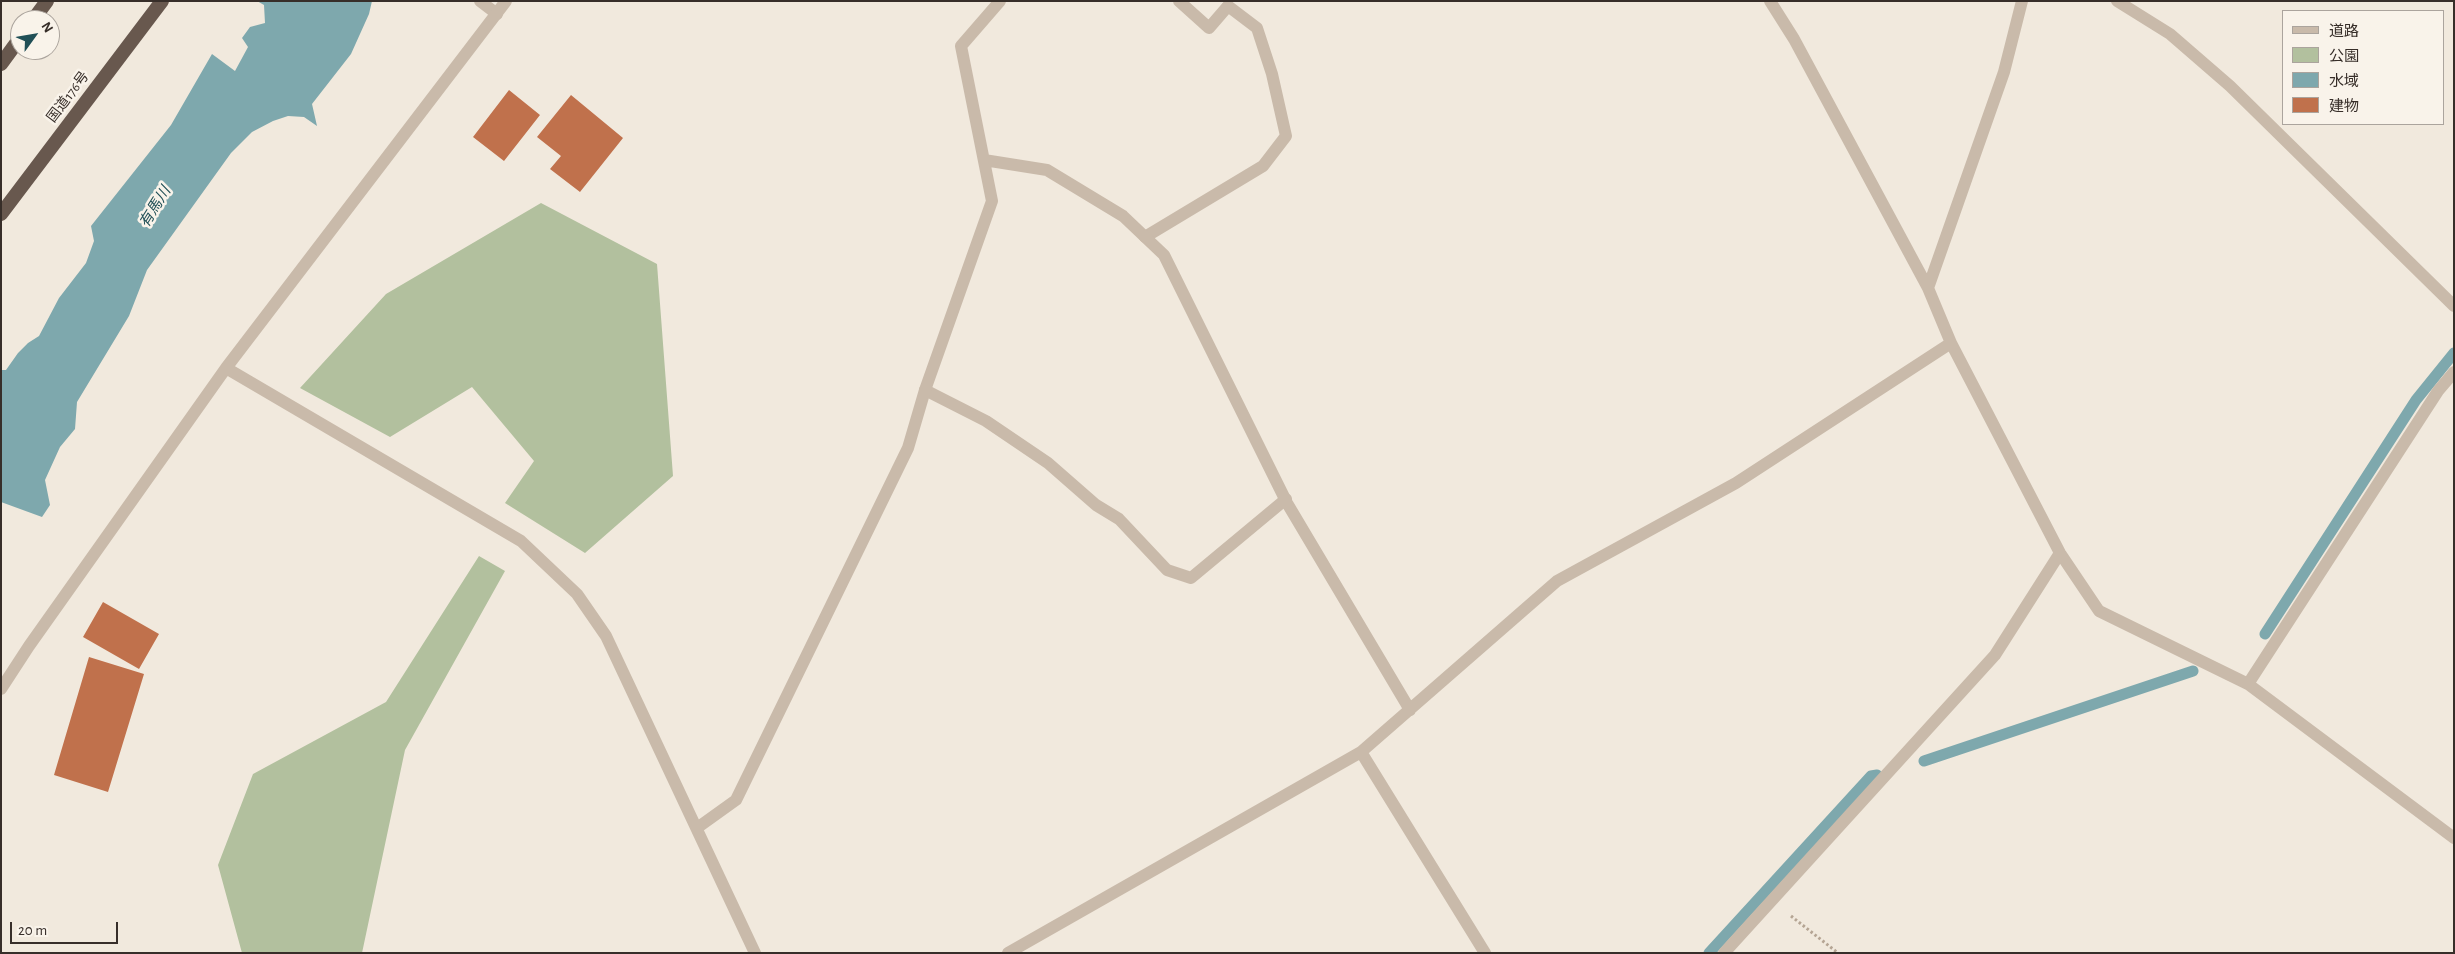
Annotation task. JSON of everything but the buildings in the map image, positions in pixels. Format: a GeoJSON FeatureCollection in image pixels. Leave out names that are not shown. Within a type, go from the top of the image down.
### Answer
{"type":"FeatureCollection","features":[{"type":"Feature","properties":{"kind":"highway","name":"国道176号"},"geometry":{"type":"LineString","coordinates":[[1,214],[162,1]]}},
{"type":"Feature","properties":{"kind":"highway"},"geometry":{"type":"LineString","coordinates":[[1,64],[10,52]]}},
{"type":"Feature","properties":{"kind":"street"},"geometry":{"type":"LineString","coordinates":[[480,1],[496,14]]}},
{"type":"Feature","properties":{"kind":"street"},"geometry":{"type":"LineString","coordinates":[[1,689],[29,646],[226,368],[506,1]]}},
{"type":"Feature","properties":{"kind":"street"},"geometry":{"type":"LineString","coordinates":[[697,828],[736,800],[908,448],[925,390],[992,201],[961,46],[1000,1]]}},
{"type":"Feature","properties":{"kind":"street"},"geometry":{"type":"LineString","coordinates":[[1145,237],[1263,166],[1286,136],[1272,74],[1257,28],[1228,6],[1208,28],[1179,1]]}},
{"type":"Feature","properties":{"kind":"street"},"geometry":{"type":"LineString","coordinates":[[1770,1],[1794,39],[1928,288],[1951,343],[2060,553],[2099,611],[2248,684],[2454,838]]}},
{"type":"Feature","properties":{"kind":"street"},"geometry":{"type":"LineString","coordinates":[[1928,288],[2004,72],[2022,1]]}},
{"type":"Feature","properties":{"kind":"street"},"geometry":{"type":"LineString","coordinates":[[2117,1],[2170,34],[2230,86],[2454,306]]}},
{"type":"Feature","properties":{"kind":"street"},"geometry":{"type":"LineString","coordinates":[[984,160],[1047,170],[1122,216],[1164,255],[1286,499],[1410,710]]}},
{"type":"Feature","properties":{"kind":"street"},"geometry":{"type":"LineString","coordinates":[[1008,953],[1361,752],[1557,582],[1736,483],[1951,343]]}},
{"type":"Feature","properties":{"kind":"street"},"geometry":{"type":"LineString","coordinates":[[226,368],[521,541],[577,594],[606,636],[756,953]]}},
{"type":"Feature","properties":{"kind":"street"},"geometry":{"type":"LineString","coordinates":[[2248,684],[2438,390],[2454,372]]}},
{"type":"Feature","properties":{"kind":"street"},"geometry":{"type":"LineString","coordinates":[[925,390],[986,421],[1048,463],[1096,505],[1119,519],[1167,570],[1190,578],[1286,499]]}},
{"type":"Feature","properties":{"kind":"street"},"geometry":{"type":"LineString","coordinates":[[1724,953],[1995,655],[2060,553]]}},
{"type":"Feature","properties":{"kind":"street"},"geometry":{"type":"LineString","coordinates":[[1361,752],[1485,953]]}},
{"type":"Feature","properties":{"kind":"path"},"geometry":{"type":"LineString","coordinates":[[1771,901],[1838,953]]}},
{"type":"Feature","properties":{"kind":"green space"},"geometry":{"type":"Polygon","coordinates":[[[541,203],[657,264],[673,476],[585,553],[505,503],[534,461],[472,387],[390,437],[300,388],[386,294],[541,203]]]}},
{"type":"Feature","properties":{"kind":"green space"},"geometry":{"type":"Polygon","coordinates":[[[479,556],[505,571],[405,750],[362,953],[242,953],[218,865],[253,774],[386,702],[479,556]]]}},
{"type":"Feature","properties":{"kind":"water","name":"有馬川"},"geometry":{"type":"Polygon","coordinates":[[[257,1],[372,1],[369,14],[351,54],[312,104],[317,126],[304,117],[288,116],[273,121],[252,132],[231,153],[147,270],[129,316],[77,402],[75,429],[60,447],[45,480],[50,505],[42,517],[1,502],[1,370],[6,370],[18,353],[39,336],[59,298],[86,263],[94,241],[91,226],[171,125],[212,54],[235,71],[248,47],[242,38],[250,27],[265,23],[264,5],[257,1]]]}},
{"type":"Feature","properties":{"kind":"waterway"},"geometry":{"type":"LineString","coordinates":[[2265,634],[2416,400],[2454,353]]}},
{"type":"Feature","properties":{"kind":"waterway"},"geometry":{"type":"LineString","coordinates":[[1924,761],[2193,671]]}},
{"type":"Feature","properties":{"kind":"waterway"},"geometry":{"type":"LineString","coordinates":[[1709,953],[1871,776],[1877,775]]}}]}
